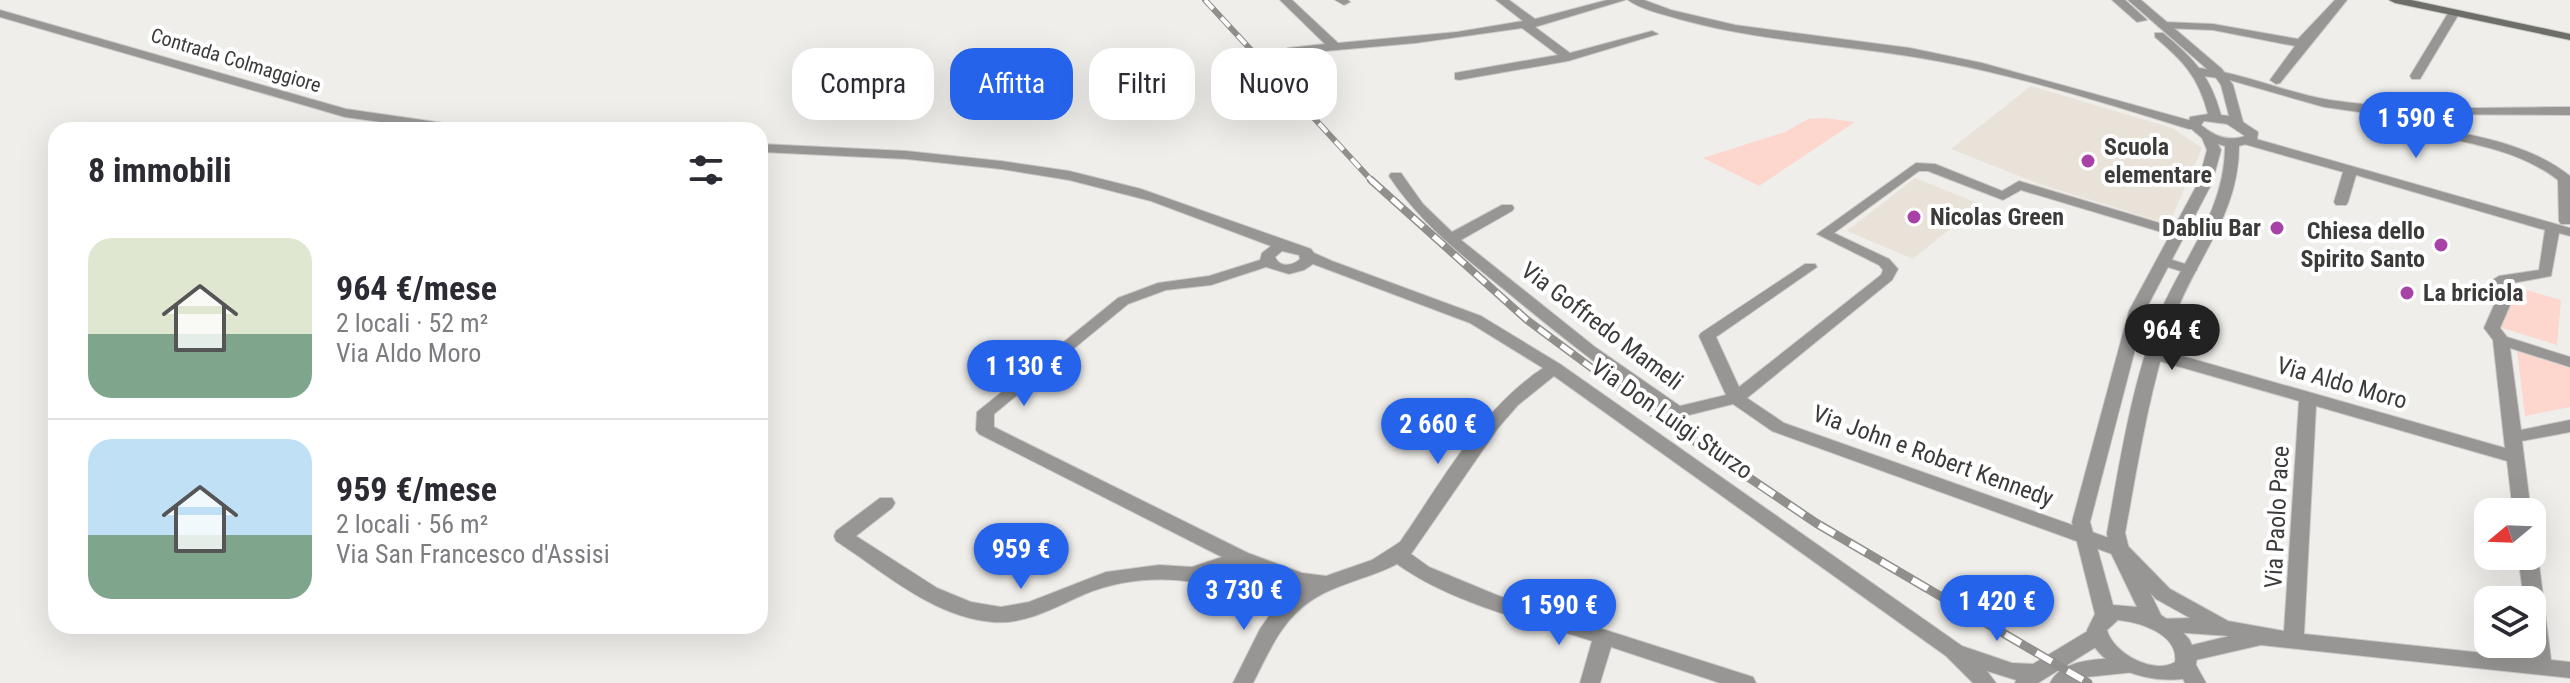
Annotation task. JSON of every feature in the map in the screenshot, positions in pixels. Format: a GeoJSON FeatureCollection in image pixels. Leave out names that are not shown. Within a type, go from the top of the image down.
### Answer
{"type":"FeatureCollection","features":[{"type":"Feature","properties":{"kind":"main road"},"geometry":{"type":"LineString","coordinates":[[2395,0],[2570,37]]}},
{"type":"Feature","properties":{"kind":"street"},"geometry":{"type":"LineString","coordinates":[[1286,0],[1334,46]]}},
{"type":"Feature","properties":{"kind":"street"},"geometry":{"type":"LineString","coordinates":[[1502,0],[1568,57]]}},
{"type":"Feature","properties":{"kind":"street"},"geometry":{"type":"LineString","coordinates":[[1313,48],[1463,35],[1530,25],[1619,0]]}},
{"type":"Feature","properties":{"kind":"street"},"geometry":{"type":"LineString","coordinates":[[1634,0],[1704,23],[1910,52],[2075,86]]}},
{"type":"Feature","properties":{"kind":"street"},"geometry":{"type":"LineString","coordinates":[[1653,0],[1721,20],[1914,46],[1987,60],[2200,127],[2565,225]]}},
{"type":"Feature","properties":{"kind":"street"},"geometry":{"type":"LineString","coordinates":[[2118,0],[2199,72],[2207,82],[2215,117]]}},
{"type":"Feature","properties":{"kind":"street"},"geometry":{"type":"LineString","coordinates":[[2134,0],[2219,73],[2227,85],[2244,139],[2229,191],[2165,321],[2129,460],[2116,533],[2119,549],[2158,622],[2175,634],[2190,667]]}},
{"type":"Feature","properties":{"kind":"street"},"geometry":{"type":"LineString","coordinates":[[2276,80],[2341,0]]}},
{"type":"Feature","properties":{"kind":"street"},"geometry":{"type":"LineString","coordinates":[[2416,76],[2454,12]]}},
{"type":"Feature","properties":{"kind":"street","name":"Contrada Colmaggiore"},"geometry":{"type":"LineString","coordinates":[[0,13],[345,113],[408,122]]}},
{"type":"Feature","properties":{"kind":"street"},"geometry":{"type":"LineString","coordinates":[[2164,25],[2213,27],[2285,43],[2305,41]]}},
{"type":"Feature","properties":{"kind":"street"},"geometry":{"type":"LineString","coordinates":[[1459,76],[1568,57],[1652,34]]}},
{"type":"Feature","properties":{"kind":"street"},"geometry":{"type":"LineString","coordinates":[[2199,72],[2219,73],[2324,103],[2358,108],[2570,111]]}},
{"type":"Feature","properties":{"kind":"street"},"geometry":{"type":"LineString","coordinates":[[2200,127],[2215,117],[2237,122]]}},
{"type":"Feature","properties":{"kind":"street"},"geometry":{"type":"LineString","coordinates":[[2409,126],[2530,156],[2551,165],[2565,179],[2565,225],[2546,273],[2499,281],[2503,303],[2492,328],[2501,340],[2520,498]]}},
{"type":"Feature","properties":{"kind":"street"},"geometry":{"type":"LineString","coordinates":[[2146,674],[2108,651],[2081,522],[2137,311],[2205,183],[2214,150],[2200,127]]}},
{"type":"Feature","properties":{"kind":"street"},"geometry":{"type":"LineString","coordinates":[[2244,139],[2350,171],[2565,225]]}},
{"type":"Feature","properties":{"kind":"street","name":"Via Don Luigi Sturzo"},"geometry":{"type":"LineString","coordinates":[[768,148],[850,149],[1032,168],[1135,191],[1212,218],[1254,237],[1302,250],[1304,261]]}},
{"type":"Feature","properties":{"kind":"street"},"geometry":{"type":"LineString","coordinates":[[1810,267],[1707,336],[1736,398],[1887,277],[1891,269],[1884,262],[1824,234],[1916,167],[1922,166],[2003,196],[2019,185],[2178,233]]}},
{"type":"Feature","properties":{"kind":"street"},"geometry":{"type":"LineString","coordinates":[[2341,202],[2350,171]]}},
{"type":"Feature","properties":{"kind":"street","name":"Via Goffredo Mameli"},"geometry":{"type":"LineString","coordinates":[[1396,176],[1409,198],[1451,239],[1624,378],[1677,412],[1736,398]]}},
{"type":"Feature","properties":{"kind":"street"},"geometry":{"type":"LineString","coordinates":[[1451,239],[1507,208]]}},
{"type":"Feature","properties":{"kind":"street"},"geometry":{"type":"LineString","coordinates":[[1254,237],[1267,259]]}},
{"type":"Feature","properties":{"kind":"street"},"geometry":{"type":"LineString","coordinates":[[1292,247],[1273,249],[1267,259],[1211,280],[1163,286],[1123,301],[986,412],[985,430],[1241,558],[1301,580],[1328,583]]}},
{"type":"Feature","properties":{"kind":"street","name":"Via Don Luigi Sturzo"},"geometry":{"type":"LineString","coordinates":[[1267,259],[1282,269],[1304,261],[1466,315],[1554,368],[1953,650],[1986,683]]}},
{"type":"Feature","properties":{"kind":"street"},"geometry":{"type":"LineString","coordinates":[[2163,261],[2190,270]]}},
{"type":"Feature","properties":{"kind":"street"},"geometry":{"type":"LineString","coordinates":[[2501,340],[2570,362]]}},
{"type":"Feature","properties":{"kind":"street","name":"Via Aldo Moro"},"geometry":{"type":"LineString","coordinates":[[2155,354],[2515,457]]}},
{"type":"Feature","properties":{"kind":"street"},"geometry":{"type":"LineString","coordinates":[[1243,683],[1272,627],[1287,607],[1328,583],[1398,555],[1416,535],[1486,433],[1525,389],[1554,368]]}},
{"type":"Feature","properties":{"kind":"street","name":"Via John e Robert Kennedy"},"geometry":{"type":"LineString","coordinates":[[1736,398],[1778,427],[2086,540],[2119,549]]}},
{"type":"Feature","properties":{"kind":"street","name":"Via Paolo Pace"},"geometry":{"type":"LineString","coordinates":[[2294,639],[2308,398]]}},
{"type":"Feature","properties":{"kind":"street"},"geometry":{"type":"LineString","coordinates":[[2513,437],[2570,426]]}},
{"type":"Feature","properties":{"kind":"street"},"geometry":{"type":"LineString","coordinates":[[886,503],[843,536],[938,597],[989,614],[1018,615],[1107,580],[1195,573],[1241,558]]}},
{"type":"Feature","properties":{"kind":"street"},"geometry":{"type":"LineString","coordinates":[[2119,549],[2163,594],[2223,627]]}},
{"type":"Feature","properties":{"kind":"street"},"geometry":{"type":"LineString","coordinates":[[1398,555],[1422,572],[1478,595],[1603,639],[1746,683]]}},
{"type":"Feature","properties":{"kind":"street"},"geometry":{"type":"LineString","coordinates":[[1226,581],[1242,573],[1241,558]]}},
{"type":"Feature","properties":{"kind":"street"},"geometry":{"type":"LineString","coordinates":[[2530,570],[2542,667]]}},
{"type":"Feature","properties":{"kind":"street"},"geometry":{"type":"LineString","coordinates":[[1195,573],[1262,592],[1287,607]]}},
{"type":"Feature","properties":{"kind":"street"},"geometry":{"type":"LineString","coordinates":[[2030,678],[2068,657],[2102,625],[2126,612],[2158,622],[2223,627],[2262,637],[2542,667],[2567,674]]}},
{"type":"Feature","properties":{"kind":"street"},"geometry":{"type":"LineString","coordinates":[[2060,683],[2083,669],[2170,674],[2262,637]]}},
{"type":"Feature","properties":{"kind":"street"},"geometry":{"type":"LineString","coordinates":[[1590,683],[1603,639]]}},
{"type":"Feature","properties":{"kind":"street","name":"Via Don Luigi Sturzo"},"geometry":{"type":"LineString","coordinates":[[1953,650],[2030,678]]}},
{"type":"Feature","properties":{"kind":"shaded area","name":"Scuola elementare"},"geometry":{"type":"Polygon","coordinates":[[[2031,86],[2172,128],[2202,148],[2169,224],[2039,184],[1951,149],[2031,86]]]}},
{"type":"Feature","properties":{"kind":"shaded area"},"geometry":{"type":"Polygon","coordinates":[[[1808,119],[1855,122],[1759,186],[1703,158],[1785,132],[1808,119]]]}},
{"type":"Feature","properties":{"kind":"shaded area","name":"Nicolas Green"},"geometry":{"type":"Polygon","coordinates":[[[1915,178],[1980,204],[1913,259],[1847,231],[1915,178]]]}},
{"type":"Feature","properties":{"kind":"shaded area"},"geometry":{"type":"Polygon","coordinates":[[[2506,284],[2561,300],[2557,345],[2499,327],[2506,284]]]}},
{"type":"Feature","properties":{"kind":"shaded area"},"geometry":{"type":"Polygon","coordinates":[[[2517,351],[2570,368],[2570,407],[2525,416],[2517,351]]]}},
{"type":"Feature","properties":{"kind":"railway"},"geometry":{"type":"LineString","coordinates":[[1205,0],[1372,181]]}},
{"type":"Feature","properties":{"kind":"railway"},"geometry":{"type":"LineString","coordinates":[[1372,181],[1527,320],[1643,406]]}},
{"type":"Feature","properties":{"kind":"railway"},"geometry":{"type":"LineString","coordinates":[[1640,404],[1816,523],[2088,683]]}},
{"type":"Feature","properties":{"kind":"place","name":"Scuola elementare"},"geometry":{"type":"Point","coordinates":[2088,161]}},
{"type":"Feature","properties":{"kind":"place","name":"Nicolas Green"},"geometry":{"type":"Point","coordinates":[1914,217]}},
{"type":"Feature","properties":{"kind":"place","name":"Dabliu Bar"},"geometry":{"type":"Point","coordinates":[2277,228]}},
{"type":"Feature","properties":{"kind":"place","name":"Chiesa dello Spirito Santo"},"geometry":{"type":"Point","coordinates":[2441,245]}},
{"type":"Feature","properties":{"kind":"place","name":"La briciola"},"geometry":{"type":"Point","coordinates":[2407,293]}}]}
